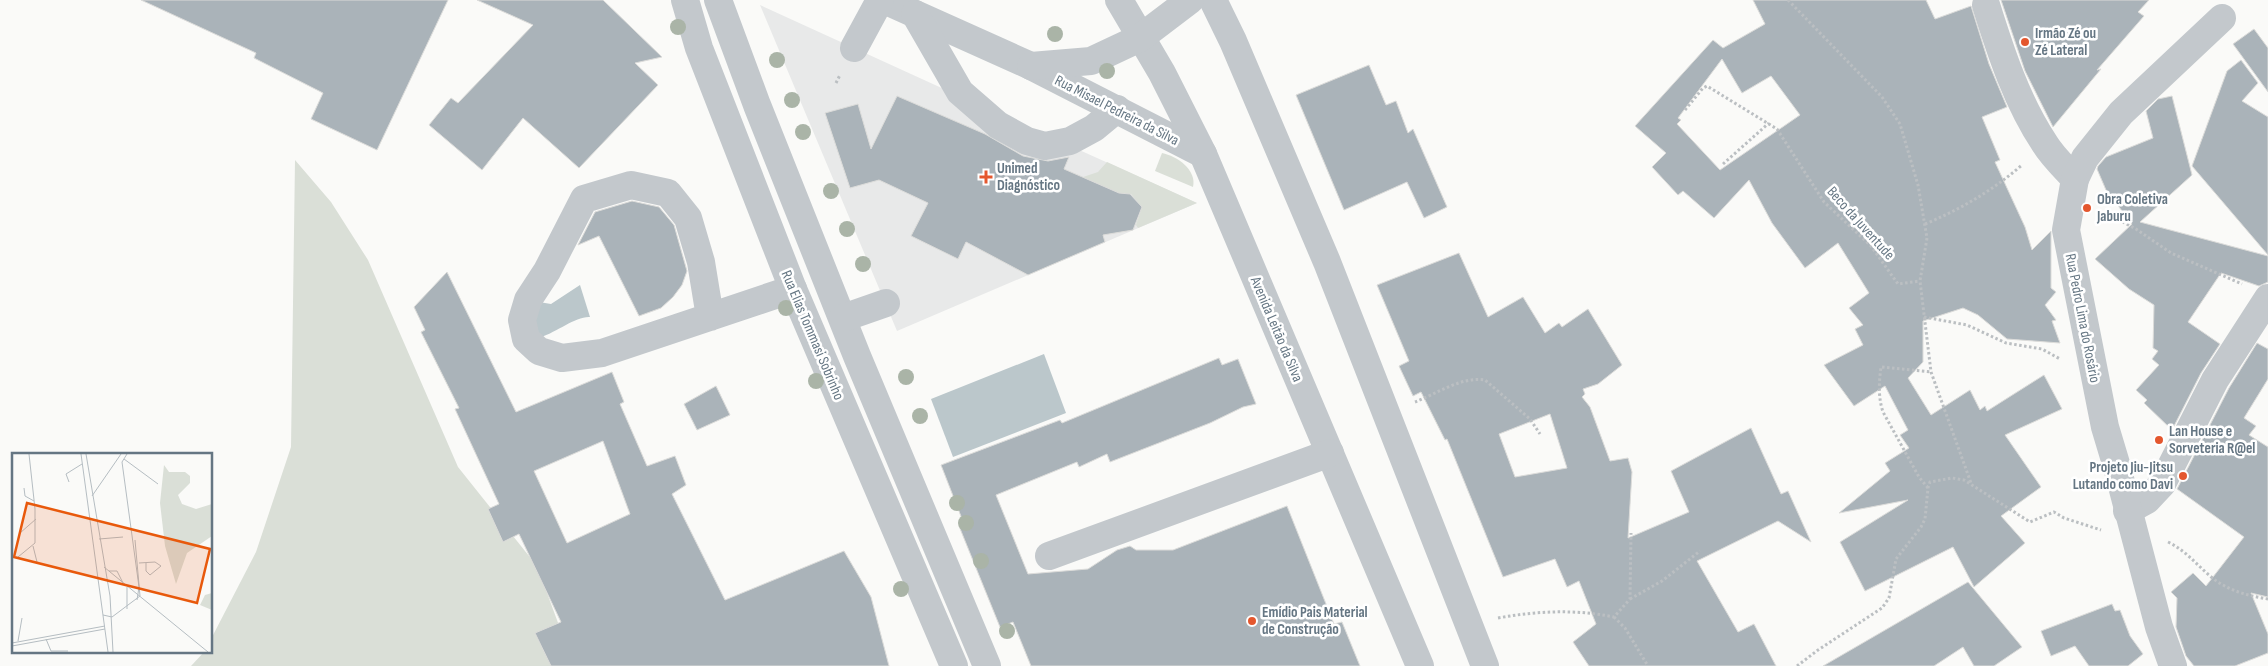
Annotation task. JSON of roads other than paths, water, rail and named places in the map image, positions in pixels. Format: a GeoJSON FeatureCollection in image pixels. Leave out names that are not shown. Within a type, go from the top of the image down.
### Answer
{"type":"FeatureCollection","features":[{"type":"Feature","properties":{"kind":"street","name":"Rua Elias Tommasi Sobrinho"},"geometry":{"type":"LineString","coordinates":[[685,0],[699,48],[793,289],[954,666]]}},
{"type":"Feature","properties":{"kind":"street"},"geometry":{"type":"LineString","coordinates":[[718,0],[757,105],[843,318],[987,666]]}},
{"type":"Feature","properties":{"kind":"street"},"geometry":{"type":"LineString","coordinates":[[854,48],[882,0]]}},
{"type":"Feature","properties":{"kind":"street","name":"Rua Misael Pedreira da Silva"},"geometry":{"type":"LineString","coordinates":[[882,0],[1031,66],[1203,154]]}},
{"type":"Feature","properties":{"kind":"street","name":"Avenida Leitão da Silva"},"geometry":{"type":"LineString","coordinates":[[1119,0],[1162,73],[1203,154],[1420,666]]}},
{"type":"Feature","properties":{"kind":"street","name":"Rua Misael Pedreira da Silva"},"geometry":{"type":"LineString","coordinates":[[1031,66],[1092,61],[1140,38],[1190,0]]}},
{"type":"Feature","properties":{"kind":"street"},"geometry":{"type":"LineString","coordinates":[[1213,0],[1233,41],[1326,262],[1485,666]]}},
{"type":"Feature","properties":{"kind":"street"},"geometry":{"type":"LineString","coordinates":[[1986,5],[2013,83],[2033,125],[2051,153],[2075,179]]}},
{"type":"Feature","properties":{"kind":"street"},"geometry":{"type":"LineString","coordinates":[[915,14],[960,92],[998,125],[1027,141],[1045,146],[1070,141],[1094,128],[1117,109]]}},
{"type":"Feature","properties":{"kind":"street","name":"Rua Pedro Lima do Rosário"},"geometry":{"type":"LineString","coordinates":[[2173,666],[2159,627],[2135,541],[2094,377],[2066,230],[2075,179],[2085,158],[2121,113],[2222,18]]}},
{"type":"Feature","properties":{"kind":"street"},"geometry":{"type":"LineString","coordinates":[[710,317],[701,262],[688,218],[668,193],[631,185],[584,199],[547,271],[528,300],[522,320],[526,339],[539,352],[562,358],[602,353],[710,317],[793,289]]}},
{"type":"Feature","properties":{"kind":"street"},"geometry":{"type":"LineString","coordinates":[[2127,511],[2146,500],[2162,484],[2260,293]]}},
{"type":"Feature","properties":{"kind":"street"},"geometry":{"type":"LineString","coordinates":[[843,318],[886,303]]}},
{"type":"Feature","properties":{"kind":"street"},"geometry":{"type":"LineString","coordinates":[[1049,556],[1330,453]]}},
{"type":"Feature","properties":{"kind":"place","name":"Irmão Zé ou Zé Lateral"},"geometry":{"type":"Point","coordinates":[2025,42]}},
{"type":"Feature","properties":{"kind":"place","name":"Unimed Diagnóstico"},"geometry":{"type":"Point","coordinates":[986,177]}},
{"type":"Feature","properties":{"kind":"place","name":"Obra Coletiva Jaburu"},"geometry":{"type":"Point","coordinates":[2087,208]}},
{"type":"Feature","properties":{"kind":"place","name":"Lan House e Sorveteria R@el"},"geometry":{"type":"Point","coordinates":[2159,440]}},
{"type":"Feature","properties":{"kind":"place","name":"Projeto Jiu-Jitsu Lutando como Davi"},"geometry":{"type":"Point","coordinates":[2183,476]}},
{"type":"Feature","properties":{"kind":"place","name":"Emídio Pais Material de Construção"},"geometry":{"type":"Point","coordinates":[1252,621]}}]}
